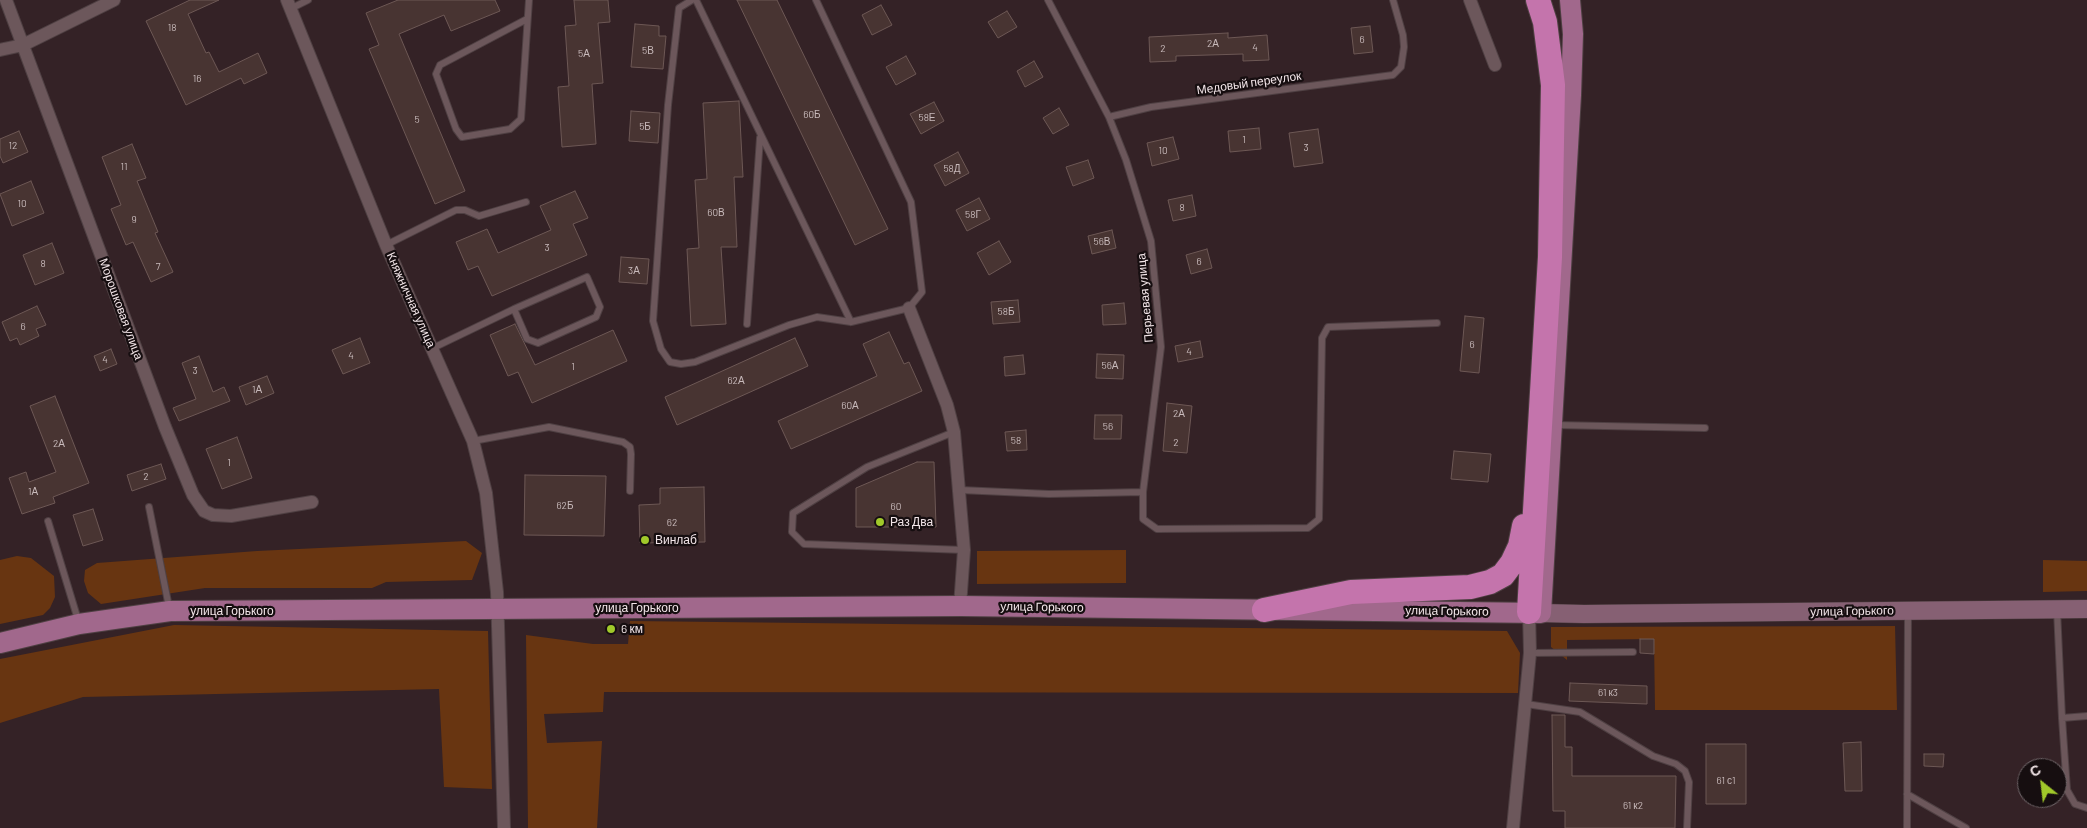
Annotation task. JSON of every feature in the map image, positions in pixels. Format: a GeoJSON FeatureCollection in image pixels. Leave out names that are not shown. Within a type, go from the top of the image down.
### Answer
{"type":"FeatureCollection","features":[{"type":"Feature","properties":{"kind":"highway"},"geometry":{"type":"LineString","coordinates":[[1535,612],[1544,350],[1550,257],[1553,85],[1545,22],[1538,0]]}},
{"type":"Feature","properties":{"kind":"highway"},"geometry":{"type":"LineString","coordinates":[[1264,610],[1351,592],[1470,588],[1490,582],[1503,575],[1512,563],[1520,546],[1524,523],[1536,384],[1544,350]]}},
{"type":"Feature","properties":{"kind":"main road"},"geometry":{"type":"LineString","coordinates":[[1535,612],[1552,425],[1571,95],[1573,34],[1570,0]]}},
{"type":"Feature","properties":{"kind":"main road","name":"улица Горького"},"geometry":{"type":"LineString","coordinates":[[0,643],[79,624],[170,611],[960,606],[1593,614],[2087,609]]}},
{"type":"Feature","properties":{"kind":"street","name":"Морошковая улица"},"geometry":{"type":"LineString","coordinates":[[6,0],[161,418],[193,496],[204,512],[222,516],[312,502]]}},
{"type":"Feature","properties":{"kind":"street"},"geometry":{"type":"LineString","coordinates":[[0,50],[23,45],[114,0]]}},
{"type":"Feature","properties":{"kind":"street"},"geometry":{"type":"LineString","coordinates":[[1470,0],[1495,65]]}},
{"type":"Feature","properties":{"kind":"street","name":"Княжничная улица"},"geometry":{"type":"LineString","coordinates":[[288,5],[386,244],[473,441],[486,493],[498,609],[504,828]]}},
{"type":"Feature","properties":{"kind":"street"},"geometry":{"type":"LineString","coordinates":[[909,308],[947,405],[954,432],[964,550],[960,606]]}},
{"type":"Feature","properties":{"kind":"street"},"geometry":{"type":"LineString","coordinates":[[1514,828],[1535,612]]}},
{"type":"Feature","properties":{"kind":"lane"},"geometry":{"type":"LineString","coordinates":[[288,5],[308,0]]}},
{"type":"Feature","properties":{"kind":"lane"},"geometry":{"type":"LineString","coordinates":[[527,19],[440,65],[436,74],[456,129],[462,137],[510,129],[521,119],[529,0]]}},
{"type":"Feature","properties":{"kind":"lane"},"geometry":{"type":"LineString","coordinates":[[692,0],[679,8],[668,105],[653,321],[661,349],[670,362],[682,364],[694,362],[789,325],[818,317],[851,322],[909,308],[922,292],[911,202],[816,0]]}},
{"type":"Feature","properties":{"kind":"lane"},"geometry":{"type":"LineString","coordinates":[[696,0],[851,322]]}},
{"type":"Feature","properties":{"kind":"lane","name":"Перьевая улица"},"geometry":{"type":"LineString","coordinates":[[1048,0],[1110,117],[1126,160],[1151,241],[1161,347],[1143,492],[1143,519],[1157,529],[1308,528],[1319,519],[1322,338],[1328,327],[1437,323]]}},
{"type":"Feature","properties":{"kind":"lane","name":"Медовый переулок"},"geometry":{"type":"LineString","coordinates":[[1110,117],[1151,106],[1393,75],[1401,67],[1404,47],[1403,36],[1393,0]]}},
{"type":"Feature","properties":{"kind":"lane"},"geometry":{"type":"LineString","coordinates":[[747,324],[760,135]]}},
{"type":"Feature","properties":{"kind":"lane"},"geometry":{"type":"LineString","coordinates":[[386,244],[456,210],[465,210],[479,216],[526,202]]}},
{"type":"Feature","properties":{"kind":"lane"},"geometry":{"type":"LineString","coordinates":[[433,348],[514,309],[586,277],[600,307],[596,317],[538,343],[527,339],[514,309]]}},
{"type":"Feature","properties":{"kind":"lane"},"geometry":{"type":"LineString","coordinates":[[1552,425],[1705,428]]}},
{"type":"Feature","properties":{"kind":"lane"},"geometry":{"type":"LineString","coordinates":[[473,441],[550,427],[623,442],[630,447],[630,491]]}},
{"type":"Feature","properties":{"kind":"lane"},"geometry":{"type":"LineString","coordinates":[[954,432],[867,467],[793,513],[792,532],[804,544],[964,550]]}},
{"type":"Feature","properties":{"kind":"lane"},"geometry":{"type":"LineString","coordinates":[[960,490],[1049,494],[1143,492]]}},
{"type":"Feature","properties":{"kind":"lane"},"geometry":{"type":"LineString","coordinates":[[149,507],[170,611]]}},
{"type":"Feature","properties":{"kind":"lane"},"geometry":{"type":"LineString","coordinates":[[48,521],[79,624]]}},
{"type":"Feature","properties":{"kind":"lane"},"geometry":{"type":"LineString","coordinates":[[2056,609],[2067,790],[2074,804],[2087,808]]}},
{"type":"Feature","properties":{"kind":"lane"},"geometry":{"type":"LineString","coordinates":[[1906,828],[1908,610]]}},
{"type":"Feature","properties":{"kind":"lane"},"geometry":{"type":"LineString","coordinates":[[1530,653],[1633,652]]}},
{"type":"Feature","properties":{"kind":"lane"},"geometry":{"type":"LineString","coordinates":[[1526,704],[1580,712],[1653,756],[1676,764],[1685,771],[1688,782],[1687,828]]}},
{"type":"Feature","properties":{"kind":"lane"},"geometry":{"type":"LineString","coordinates":[[2062,718],[2087,716]]}},
{"type":"Feature","properties":{"kind":"lane"},"geometry":{"type":"LineString","coordinates":[[1907,794],[1966,828]]}},
{"type":"Feature","properties":{"kind":"shaded area"},"geometry":{"type":"Polygon","coordinates":[[[466,541],[482,553],[472,580],[386,582],[372,588],[205,588],[101,604],[88,593],[84,581],[85,570],[97,563],[257,551],[466,541]]]}},
{"type":"Feature","properties":{"kind":"shaded area"},"geometry":{"type":"Polygon","coordinates":[[[1126,550],[1126,583],[977,584],[977,551],[1126,550]]]}},
{"type":"Feature","properties":{"kind":"shaded area"},"geometry":{"type":"Polygon","coordinates":[[[17,556],[31,558],[54,576],[55,597],[50,608],[43,615],[0,624],[0,560],[17,556]]]}},
{"type":"Feature","properties":{"kind":"shaded area"},"geometry":{"type":"Polygon","coordinates":[[[2043,560],[2087,561],[2087,591],[2043,592],[2043,560]]]}},
{"type":"Feature","properties":{"kind":"shaded area"},"geometry":{"type":"Polygon","coordinates":[[[630,621],[1507,631],[1520,653],[1518,693],[604,692],[603,712],[544,714],[547,743],[602,741],[597,828],[528,828],[526,635],[593,644],[628,644],[630,621]]]}},
{"type":"Feature","properties":{"kind":"shaded area"},"geometry":{"type":"Polygon","coordinates":[[[174,625],[488,631],[492,789],[444,787],[439,689],[83,697],[0,723],[0,659],[174,625]]]}},
{"type":"Feature","properties":{"kind":"shaded area"},"geometry":{"type":"Polygon","coordinates":[[[1895,626],[1897,710],[1655,710],[1654,639],[1567,640],[1567,660],[1551,647],[1551,627],[1895,626]]]}},
{"type":"Feature","properties":{"kind":"building"},"geometry":{"type":"Polygon","coordinates":[[[190,0],[219,0],[188,14],[206,53],[209,52],[219,72],[258,53],[267,73],[244,84],[241,78],[186,105],[146,21],[190,0]]]}},
{"type":"Feature","properties":{"kind":"building"},"geometry":{"type":"Polygon","coordinates":[[[398,0],[495,0],[500,11],[451,31],[444,15],[399,34],[465,191],[435,204],[369,49],[379,45],[366,13],[398,0]]]}},
{"type":"Feature","properties":{"kind":"building"},"geometry":{"type":"Polygon","coordinates":[[[574,0],[608,0],[610,22],[598,23],[603,83],[592,84],[596,144],[562,147],[558,87],[569,86],[565,26],[576,25],[574,0]]]}},
{"type":"Feature","properties":{"kind":"building"},"geometry":{"type":"Polygon","coordinates":[[[737,0],[777,0],[888,229],[855,245],[737,0]]]}},
{"type":"Feature","properties":{"kind":"building"},"geometry":{"type":"Polygon","coordinates":[[[881,5],[892,25],[872,35],[862,15],[881,5]]]}},
{"type":"Feature","properties":{"kind":"building"},"geometry":{"type":"Polygon","coordinates":[[[1007,11],[1017,27],[998,38],[988,22],[1007,11]]]}},
{"type":"Feature","properties":{"kind":"building"},"geometry":{"type":"Polygon","coordinates":[[[635,24],[659,26],[659,36],[666,36],[663,69],[631,67],[635,24]]]}},
{"type":"Feature","properties":{"kind":"building"},"geometry":{"type":"Polygon","coordinates":[[[1370,26],[1373,52],[1354,54],[1351,28],[1370,26]]]}},
{"type":"Feature","properties":{"kind":"building"},"geometry":{"type":"Polygon","coordinates":[[[1228,33],[1228,38],[1267,35],[1269,60],[1243,61],[1243,54],[1176,56],[1176,61],[1150,62],[1149,37],[1228,33]]]}},
{"type":"Feature","properties":{"kind":"building"},"geometry":{"type":"Polygon","coordinates":[[[906,56],[916,74],[896,85],[886,67],[906,56]]]}},
{"type":"Feature","properties":{"kind":"building"},"geometry":{"type":"Polygon","coordinates":[[[1034,61],[1043,77],[1025,87],[1017,71],[1034,61]]]}},
{"type":"Feature","properties":{"kind":"building"},"geometry":{"type":"Polygon","coordinates":[[[739,101],[743,177],[734,177],[737,247],[721,247],[726,324],[691,326],[687,249],[699,248],[695,180],[707,179],[703,103],[739,101]]]}},
{"type":"Feature","properties":{"kind":"building"},"geometry":{"type":"Polygon","coordinates":[[[934,102],[944,121],[921,134],[910,114],[934,102]]]}},
{"type":"Feature","properties":{"kind":"building"},"geometry":{"type":"Polygon","coordinates":[[[1059,108],[1069,125],[1053,134],[1043,118],[1059,108]]]}},
{"type":"Feature","properties":{"kind":"building"},"geometry":{"type":"Polygon","coordinates":[[[631,111],[660,113],[658,143],[629,141],[631,111]]]}},
{"type":"Feature","properties":{"kind":"building"},"geometry":{"type":"Polygon","coordinates":[[[1259,128],[1261,149],[1230,152],[1228,131],[1259,128]]]}},
{"type":"Feature","properties":{"kind":"building"},"geometry":{"type":"Polygon","coordinates":[[[1318,129],[1323,163],[1294,167],[1289,133],[1318,129]]]}},
{"type":"Feature","properties":{"kind":"building"},"geometry":{"type":"Polygon","coordinates":[[[19,131],[28,152],[3,163],[0,156],[0,139],[19,131]]]}},
{"type":"Feature","properties":{"kind":"building"},"geometry":{"type":"Polygon","coordinates":[[[1173,137],[1179,159],[1152,166],[1147,143],[1173,137]]]}},
{"type":"Feature","properties":{"kind":"building"},"geometry":{"type":"Polygon","coordinates":[[[132,144],[146,178],[137,181],[158,232],[155,233],[173,272],[151,282],[133,242],[126,245],[111,209],[121,205],[102,157],[132,144]]]}},
{"type":"Feature","properties":{"kind":"building"},"geometry":{"type":"Polygon","coordinates":[[[958,152],[969,173],[945,186],[934,165],[958,152]]]}},
{"type":"Feature","properties":{"kind":"building"},"geometry":{"type":"Polygon","coordinates":[[[1088,160],[1094,178],[1073,186],[1066,167],[1088,160]]]}},
{"type":"Feature","properties":{"kind":"building"},"geometry":{"type":"Polygon","coordinates":[[[31,181],[44,213],[12,226],[0,194],[31,181]]]}},
{"type":"Feature","properties":{"kind":"building"},"geometry":{"type":"Polygon","coordinates":[[[575,191],[588,218],[573,224],[587,255],[492,296],[478,266],[468,270],[456,242],[487,229],[498,253],[551,230],[540,206],[575,191]]]}},
{"type":"Feature","properties":{"kind":"building"},"geometry":{"type":"Polygon","coordinates":[[[1192,195],[1196,216],[1173,221],[1168,200],[1192,195]]]}},
{"type":"Feature","properties":{"kind":"building"},"geometry":{"type":"Polygon","coordinates":[[[979,198],[990,219],[967,231],[956,210],[979,198]]]}},
{"type":"Feature","properties":{"kind":"building"},"geometry":{"type":"Polygon","coordinates":[[[1112,230],[1116,248],[1092,254],[1088,236],[1112,230]]]}},
{"type":"Feature","properties":{"kind":"building"},"geometry":{"type":"Polygon","coordinates":[[[999,241],[1011,262],[989,275],[977,253],[999,241]]]}},
{"type":"Feature","properties":{"kind":"building"},"geometry":{"type":"Polygon","coordinates":[[[52,243],[64,273],[35,285],[23,255],[52,243]]]}},
{"type":"Feature","properties":{"kind":"building"},"geometry":{"type":"Polygon","coordinates":[[[1207,249],[1212,268],[1191,274],[1186,255],[1207,249]]]}},
{"type":"Feature","properties":{"kind":"building"},"geometry":{"type":"Polygon","coordinates":[[[621,257],[649,259],[647,284],[619,282],[621,257]]]}},
{"type":"Feature","properties":{"kind":"building"},"geometry":{"type":"Polygon","coordinates":[[[1018,300],[1020,322],[993,324],[991,302],[1018,300]]]}},
{"type":"Feature","properties":{"kind":"building"},"geometry":{"type":"Polygon","coordinates":[[[1124,303],[1126,324],[1103,325],[1102,305],[1124,303]]]}},
{"type":"Feature","properties":{"kind":"building"},"geometry":{"type":"Polygon","coordinates":[[[37,306],[46,325],[36,329],[39,336],[20,345],[17,338],[10,341],[2,322],[37,306]]]}},
{"type":"Feature","properties":{"kind":"building"},"geometry":{"type":"Polygon","coordinates":[[[1465,316],[1484,318],[1479,373],[1460,371],[1465,316]]]}},
{"type":"Feature","properties":{"kind":"building"},"geometry":{"type":"Polygon","coordinates":[[[515,324],[535,365],[613,330],[627,361],[532,403],[518,372],[508,376],[490,335],[515,324]]]}},
{"type":"Feature","properties":{"kind":"building"},"geometry":{"type":"Polygon","coordinates":[[[889,332],[904,364],[909,362],[922,391],[791,449],[778,421],[877,376],[863,344],[889,332]]]}},
{"type":"Feature","properties":{"kind":"building"},"geometry":{"type":"Polygon","coordinates":[[[360,338],[370,363],[343,374],[332,350],[360,338]]]}},
{"type":"Feature","properties":{"kind":"building"},"geometry":{"type":"Polygon","coordinates":[[[795,338],[808,366],[677,425],[665,397],[795,338]]]}},
{"type":"Feature","properties":{"kind":"building"},"geometry":{"type":"Polygon","coordinates":[[[1200,341],[1203,357],[1178,362],[1175,346],[1200,341]]]}},
{"type":"Feature","properties":{"kind":"building"},"geometry":{"type":"Polygon","coordinates":[[[111,349],[117,364],[100,371],[94,356],[111,349]]]}},
{"type":"Feature","properties":{"kind":"building"},"geometry":{"type":"Polygon","coordinates":[[[1097,354],[1124,355],[1123,379],[1096,378],[1097,354]]]}},
{"type":"Feature","properties":{"kind":"building"},"geometry":{"type":"Polygon","coordinates":[[[1023,355],[1025,374],[1005,376],[1004,357],[1023,355]]]}},
{"type":"Feature","properties":{"kind":"building"},"geometry":{"type":"Polygon","coordinates":[[[199,356],[213,392],[224,387],[230,401],[179,421],[173,408],[196,399],[182,363],[199,356]]]}},
{"type":"Feature","properties":{"kind":"building"},"geometry":{"type":"Polygon","coordinates":[[[267,376],[274,393],[246,405],[239,387],[267,376]]]}},
{"type":"Feature","properties":{"kind":"building"},"geometry":{"type":"Polygon","coordinates":[[[55,396],[89,483],[53,497],[55,503],[22,514],[9,478],[26,472],[29,482],[56,472],[30,406],[55,396]]]}},
{"type":"Feature","properties":{"kind":"building"},"geometry":{"type":"Polygon","coordinates":[[[1167,403],[1192,406],[1187,453],[1163,451],[1167,403]]]}},
{"type":"Feature","properties":{"kind":"building"},"geometry":{"type":"Polygon","coordinates":[[[1095,415],[1122,415],[1121,439],[1094,439],[1095,415]]]}},
{"type":"Feature","properties":{"kind":"building"},"geometry":{"type":"Polygon","coordinates":[[[1026,430],[1027,450],[1007,451],[1005,432],[1026,430]]]}},
{"type":"Feature","properties":{"kind":"building"},"geometry":{"type":"Polygon","coordinates":[[[237,437],[252,478],[222,489],[206,449],[237,437]]]}},
{"type":"Feature","properties":{"kind":"building"},"geometry":{"type":"Polygon","coordinates":[[[1454,451],[1491,454],[1488,482],[1451,479],[1454,451]]]}},
{"type":"Feature","properties":{"kind":"building"},"geometry":{"type":"Polygon","coordinates":[[[917,462],[934,462],[936,527],[856,527],[856,488],[917,462]]]}},
{"type":"Feature","properties":{"kind":"building"},"geometry":{"type":"Polygon","coordinates":[[[161,464],[166,479],[132,491],[127,475],[161,464]]]}},
{"type":"Feature","properties":{"kind":"building"},"geometry":{"type":"Polygon","coordinates":[[[525,475],[606,476],[604,536],[524,535],[525,475]]]}},
{"type":"Feature","properties":{"kind":"building"},"geometry":{"type":"Polygon","coordinates":[[[704,487],[705,542],[640,543],[639,505],[660,504],[660,488],[704,487]]]}},
{"type":"Feature","properties":{"kind":"building"},"geometry":{"type":"Polygon","coordinates":[[[93,509],[103,540],[83,546],[73,515],[93,509]]]}},
{"type":"Feature","properties":{"kind":"building"},"geometry":{"type":"Polygon","coordinates":[[[1640,639],[1654,639],[1654,654],[1640,653],[1640,639]]]}},
{"type":"Feature","properties":{"kind":"building"},"geometry":{"type":"Polygon","coordinates":[[[1570,683],[1647,686],[1647,704],[1569,701],[1570,683]]]}},
{"type":"Feature","properties":{"kind":"building"},"geometry":{"type":"Polygon","coordinates":[[[1552,715],[1565,715],[1565,747],[1572,747],[1572,776],[1676,776],[1675,828],[1565,828],[1565,811],[1553,811],[1552,715]]]}},
{"type":"Feature","properties":{"kind":"building"},"geometry":{"type":"Polygon","coordinates":[[[1861,742],[1862,791],[1845,791],[1843,743],[1861,742]]]}},
{"type":"Feature","properties":{"kind":"building"},"geometry":{"type":"Polygon","coordinates":[[[1706,744],[1746,744],[1746,804],[1706,804],[1706,744]]]}},
{"type":"Feature","properties":{"kind":"building"},"geometry":{"type":"Polygon","coordinates":[[[1924,754],[1944,754],[1943,767],[1924,766],[1924,754]]]}},
{"type":"Feature","properties":{"kind":"place","name":"Раз Два"},"geometry":{"type":"Point","coordinates":[880,522]}},
{"type":"Feature","properties":{"kind":"place","name":"Винлаб"},"geometry":{"type":"Point","coordinates":[645,540]}},
{"type":"Feature","properties":{"kind":"place","name":"6 км"},"geometry":{"type":"Point","coordinates":[611,629]}}]}
